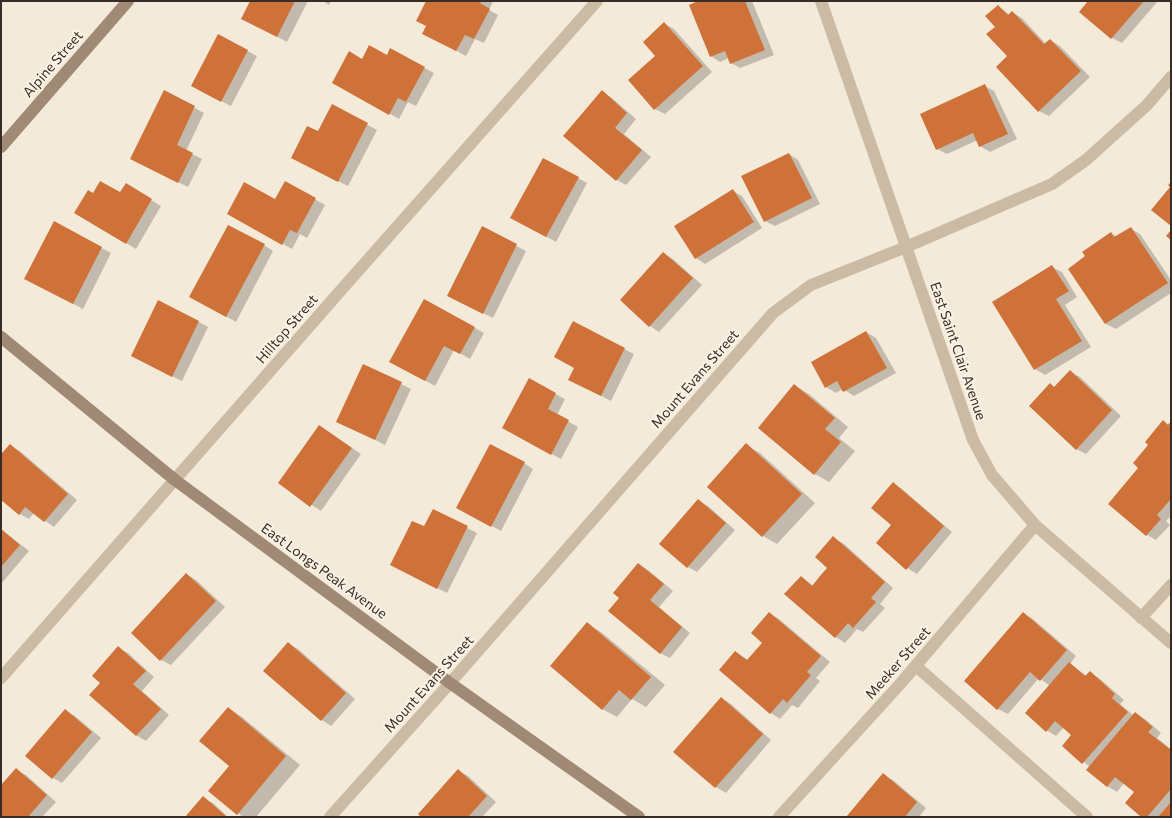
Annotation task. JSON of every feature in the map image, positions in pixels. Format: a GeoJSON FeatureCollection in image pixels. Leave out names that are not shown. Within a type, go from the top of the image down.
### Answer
{"type":"FeatureCollection","features":[{"type":"Feature","properties":{"kind":"street","name":"Alpine Street"},"geometry":{"type":"LineString","coordinates":[[1,147],[128,1]]}},
{"type":"Feature","properties":{"kind":"street","name":"Hilltop Street"},"geometry":{"type":"LineString","coordinates":[[1,678],[597,1]]}},
{"type":"Feature","properties":{"kind":"street","name":"East Saint Clair Avenue"},"geometry":{"type":"LineString","coordinates":[[822,1],[973,440],[992,475],[1035,525],[1171,643]]}},
{"type":"Feature","properties":{"kind":"street","name":"Mount Evans Street"},"geometry":{"type":"LineString","coordinates":[[330,817],[450,683],[773,313],[811,285],[906,248],[1052,184],[1086,160],[1147,105],[1171,77]]}},
{"type":"Feature","properties":{"kind":"street","name":"East Longs Peak Avenue"},"geometry":{"type":"LineString","coordinates":[[1,337],[175,480],[450,683],[638,817]]}},
{"type":"Feature","properties":{"kind":"street","name":"Meeker Street"},"geometry":{"type":"LineString","coordinates":[[779,817],[916,666],[1035,525]]}},
{"type":"Feature","properties":{"kind":"street"},"geometry":{"type":"LineString","coordinates":[[1141,618],[1171,585]]}},
{"type":"Feature","properties":{"kind":"street"},"geometry":{"type":"LineString","coordinates":[[916,666],[1086,817]]}},
{"type":"Feature","properties":{"kind":"building"},"geometry":{"type":"Polygon","coordinates":[[[250,1],[295,1],[277,37],[241,19],[250,1]]]}},
{"type":"Feature","properties":{"kind":"building"},"geometry":{"type":"Polygon","coordinates":[[[426,1],[481,1],[480,3],[490,9],[474,39],[465,35],[456,51],[422,34],[426,26],[416,21],[426,1]]]}},
{"type":"Feature","properties":{"kind":"building"},"geometry":{"type":"Polygon","coordinates":[[[698,1],[745,1],[765,50],[730,64],[725,51],[710,57],[689,5],[698,1]]]}},
{"type":"Feature","properties":{"kind":"building"},"geometry":{"type":"Polygon","coordinates":[[[1088,1],[1144,1],[1111,39],[1079,12],[1088,1]]]}},
{"type":"Feature","properties":{"kind":"building"},"geometry":{"type":"Polygon","coordinates":[[[998,5],[1008,15],[1012,11],[1044,44],[1050,39],[1081,71],[1038,112],[996,67],[1007,56],[986,34],[995,27],[985,16],[998,5]]]}},
{"type":"Feature","properties":{"kind":"building"},"geometry":{"type":"Polygon","coordinates":[[[664,22],[703,66],[654,110],[628,80],[655,56],[643,42],[664,22]]]}},
{"type":"Feature","properties":{"kind":"building"},"geometry":{"type":"Polygon","coordinates":[[[218,34],[248,50],[221,102],[191,86],[218,34]]]}},
{"type":"Feature","properties":{"kind":"building"},"geometry":{"type":"Polygon","coordinates":[[[369,45],[387,55],[390,48],[425,67],[406,102],[398,98],[389,115],[332,83],[349,51],[362,59],[369,45]]]}},
{"type":"Feature","properties":{"kind":"building"},"geometry":{"type":"Polygon","coordinates":[[[985,84],[1008,134],[979,147],[973,133],[936,150],[920,114],[985,84]]]}},
{"type":"Feature","properties":{"kind":"building"},"geometry":{"type":"Polygon","coordinates":[[[164,90],[195,106],[177,145],[193,153],[178,183],[130,159],[164,90]]]}},
{"type":"Feature","properties":{"kind":"building"},"geometry":{"type":"Polygon","coordinates":[[[602,90],[627,113],[615,128],[642,150],[616,181],[563,136],[602,90]]]}},
{"type":"Feature","properties":{"kind":"building"},"geometry":{"type":"Polygon","coordinates":[[[332,104],[368,123],[338,182],[291,158],[307,126],[318,131],[332,104]]]}},
{"type":"Feature","properties":{"kind":"building"},"geometry":{"type":"Polygon","coordinates":[[[789,153],[812,198],[764,222],[741,176],[789,153]]]}},
{"type":"Feature","properties":{"kind":"building"},"geometry":{"type":"Polygon","coordinates":[[[543,158],[579,177],[546,237],[510,218],[543,158]]]}},
{"type":"Feature","properties":{"kind":"building"},"geometry":{"type":"Polygon","coordinates":[[[100,181],[120,192],[126,183],[152,199],[126,244],[74,213],[88,190],[93,193],[100,181]]]}},
{"type":"Feature","properties":{"kind":"building"},"geometry":{"type":"Polygon","coordinates":[[[285,181],[316,198],[297,233],[290,230],[282,245],[227,214],[244,182],[275,199],[285,181]]]}},
{"type":"Feature","properties":{"kind":"building"},"geometry":{"type":"Polygon","coordinates":[[[1171,182],[1171,226],[1151,210],[1170,187],[1168,185],[1171,182]]]}},
{"type":"Feature","properties":{"kind":"building"},"geometry":{"type":"Polygon","coordinates":[[[733,189],[754,222],[695,259],[674,226],[733,189]]]}},
{"type":"Feature","properties":{"kind":"building"},"geometry":{"type":"Polygon","coordinates":[[[54,221],[102,247],[73,304],[24,279],[54,221]]]}},
{"type":"Feature","properties":{"kind":"building"},"geometry":{"type":"Polygon","coordinates":[[[228,225],[265,244],[226,317],[189,297],[228,225]]]}},
{"type":"Feature","properties":{"kind":"building"},"geometry":{"type":"Polygon","coordinates":[[[482,226],[517,244],[483,314],[447,296],[482,226]]]}},
{"type":"Feature","properties":{"kind":"building"},"geometry":{"type":"Polygon","coordinates":[[[1131,227],[1168,283],[1105,324],[1068,269],[1085,256],[1082,252],[1111,232],[1114,237],[1131,227]]]}},
{"type":"Feature","properties":{"kind":"building"},"geometry":{"type":"Polygon","coordinates":[[[1171,230],[1171,240],[1166,236],[1171,230]]]}},
{"type":"Feature","properties":{"kind":"building"},"geometry":{"type":"Polygon","coordinates":[[[663,252],[693,278],[649,327],[620,300],[663,252]]]}},
{"type":"Feature","properties":{"kind":"building"},"geometry":{"type":"Polygon","coordinates":[[[1052,265],[1069,291],[1056,299],[1082,341],[1034,370],[992,302],[1052,265]]]}},
{"type":"Feature","properties":{"kind":"building"},"geometry":{"type":"Polygon","coordinates":[[[424,299],[475,327],[460,354],[444,346],[425,381],[389,362],[424,299]]]}},
{"type":"Feature","properties":{"kind":"building"},"geometry":{"type":"Polygon","coordinates":[[[158,300],[199,321],[172,377],[131,356],[158,300]]]}},
{"type":"Feature","properties":{"kind":"building"},"geometry":{"type":"Polygon","coordinates":[[[573,321],[625,348],[601,396],[568,380],[574,368],[554,357],[573,321]]]}},
{"type":"Feature","properties":{"kind":"building"},"geometry":{"type":"Polygon","coordinates":[[[866,331],[887,368],[843,392],[837,381],[825,388],[811,362],[866,331]]]}},
{"type":"Feature","properties":{"kind":"building"},"geometry":{"type":"Polygon","coordinates":[[[363,364],[402,382],[375,440],[336,422],[363,364]]]}},
{"type":"Feature","properties":{"kind":"building"},"geometry":{"type":"Polygon","coordinates":[[[1070,370],[1112,410],[1076,450],[1029,406],[1050,383],[1054,387],[1070,370]]]}},
{"type":"Feature","properties":{"kind":"building"},"geometry":{"type":"Polygon","coordinates":[[[529,378],[556,393],[548,409],[569,420],[551,455],[502,428],[529,378]]]}},
{"type":"Feature","properties":{"kind":"building"},"geometry":{"type":"Polygon","coordinates":[[[794,384],[835,418],[825,429],[841,442],[814,475],[758,428],[794,384]]]}},
{"type":"Feature","properties":{"kind":"building"},"geometry":{"type":"Polygon","coordinates":[[[1163,420],[1168,425],[1171,421],[1171,499],[1157,515],[1161,519],[1146,536],[1108,504],[1138,468],[1133,463],[1148,445],[1145,442],[1163,420]]]}},
{"type":"Feature","properties":{"kind":"building"},"geometry":{"type":"Polygon","coordinates":[[[319,425],[352,448],[310,507],[278,483],[319,425]]]}},
{"type":"Feature","properties":{"kind":"building"},"geometry":{"type":"Polygon","coordinates":[[[746,443],[802,494],[762,537],[707,487],[746,443]]]}},
{"type":"Feature","properties":{"kind":"building"},"geometry":{"type":"Polygon","coordinates":[[[10,444],[68,494],[44,522],[25,507],[19,515],[1,500],[1,454],[10,444]]]}},
{"type":"Feature","properties":{"kind":"building"},"geometry":{"type":"Polygon","coordinates":[[[490,444],[525,462],[491,527],[456,508],[490,444]]]}},
{"type":"Feature","properties":{"kind":"building"},"geometry":{"type":"Polygon","coordinates":[[[893,482],[944,526],[906,570],[876,543],[891,525],[871,508],[893,482]]]}},
{"type":"Feature","properties":{"kind":"building"},"geometry":{"type":"Polygon","coordinates":[[[698,499],[726,523],[687,568],[659,544],[698,499]]]}},
{"type":"Feature","properties":{"kind":"building"},"geometry":{"type":"Polygon","coordinates":[[[433,509],[468,526],[437,589],[390,565],[412,521],[424,526],[433,509]]]}},
{"type":"Feature","properties":{"kind":"building"},"geometry":{"type":"Polygon","coordinates":[[[1,529],[20,545],[1,567],[1,529]]]}},
{"type":"Feature","properties":{"kind":"building"},"geometry":{"type":"Polygon","coordinates":[[[833,536],[885,582],[871,598],[876,602],[853,628],[848,623],[835,638],[784,594],[801,576],[812,586],[827,568],[815,557],[833,536]]]}},
{"type":"Feature","properties":{"kind":"building"},"geometry":{"type":"Polygon","coordinates":[[[638,563],[664,584],[650,600],[682,627],[660,654],[608,611],[619,598],[613,593],[638,563]]]}},
{"type":"Feature","properties":{"kind":"building"},"geometry":{"type":"Polygon","coordinates":[[[186,573],[216,601],[160,661],[131,633],[186,573]]]}},
{"type":"Feature","properties":{"kind":"building"},"geometry":{"type":"Polygon","coordinates":[[[769,612],[821,656],[807,672],[811,675],[787,703],[783,699],[770,714],[719,670],[735,651],[747,660],[762,643],[751,633],[769,612]]]}},
{"type":"Feature","properties":{"kind":"building"},"geometry":{"type":"Polygon","coordinates":[[[1023,612],[1067,650],[1040,681],[1030,672],[997,710],[964,681],[1023,612]]]}},
{"type":"Feature","properties":{"kind":"building"},"geometry":{"type":"Polygon","coordinates":[[[587,622],[651,677],[631,700],[619,690],[602,710],[550,666],[587,622]]]}},
{"type":"Feature","properties":{"kind":"building"},"geometry":{"type":"Polygon","coordinates":[[[288,642],[346,693],[321,721],[263,671],[288,642]]]}},
{"type":"Feature","properties":{"kind":"building"},"geometry":{"type":"Polygon","coordinates":[[[118,646],[146,671],[133,684],[161,709],[136,736],[89,695],[100,683],[92,676],[118,646]]]}},
{"type":"Feature","properties":{"kind":"building"},"geometry":{"type":"Polygon","coordinates":[[[1069,662],[1085,676],[1090,671],[1115,694],[1112,698],[1128,712],[1082,764],[1062,746],[1071,735],[1055,721],[1046,732],[1025,713],[1069,662]]]}},
{"type":"Feature","properties":{"kind":"building"},"geometry":{"type":"Polygon","coordinates":[[[721,697],[763,734],[715,788],[673,752],[721,697]]]}},
{"type":"Feature","properties":{"kind":"building"},"geometry":{"type":"Polygon","coordinates":[[[228,707],[286,756],[237,815],[208,791],[229,766],[199,741],[228,707]]]}},
{"type":"Feature","properties":{"kind":"building"},"geometry":{"type":"Polygon","coordinates":[[[65,709],[92,732],[52,779],[25,756],[65,709]]]}},
{"type":"Feature","properties":{"kind":"building"},"geometry":{"type":"Polygon","coordinates":[[[1135,712],[1153,727],[1148,732],[1171,750],[1171,789],[1147,817],[1141,817],[1125,803],[1134,792],[1115,777],[1107,787],[1086,770],[1135,712]]]}},
{"type":"Feature","properties":{"kind":"building"},"geometry":{"type":"Polygon","coordinates":[[[16,768],[47,795],[28,817],[1,817],[1,785],[16,768]]]}},
{"type":"Feature","properties":{"kind":"building"},"geometry":{"type":"Polygon","coordinates":[[[458,769],[487,796],[468,817],[421,817],[418,814],[458,769]]]}},
{"type":"Feature","properties":{"kind":"building"},"geometry":{"type":"Polygon","coordinates":[[[883,773],[917,802],[905,817],[846,817],[883,773]]]}},
{"type":"Feature","properties":{"kind":"building"},"geometry":{"type":"Polygon","coordinates":[[[203,796],[227,817],[185,817],[203,796]]]}},
{"type":"Feature","properties":{"kind":"building"},"geometry":{"type":"Polygon","coordinates":[[[1171,802],[1171,817],[1158,817],[1171,802]]]}}]}
